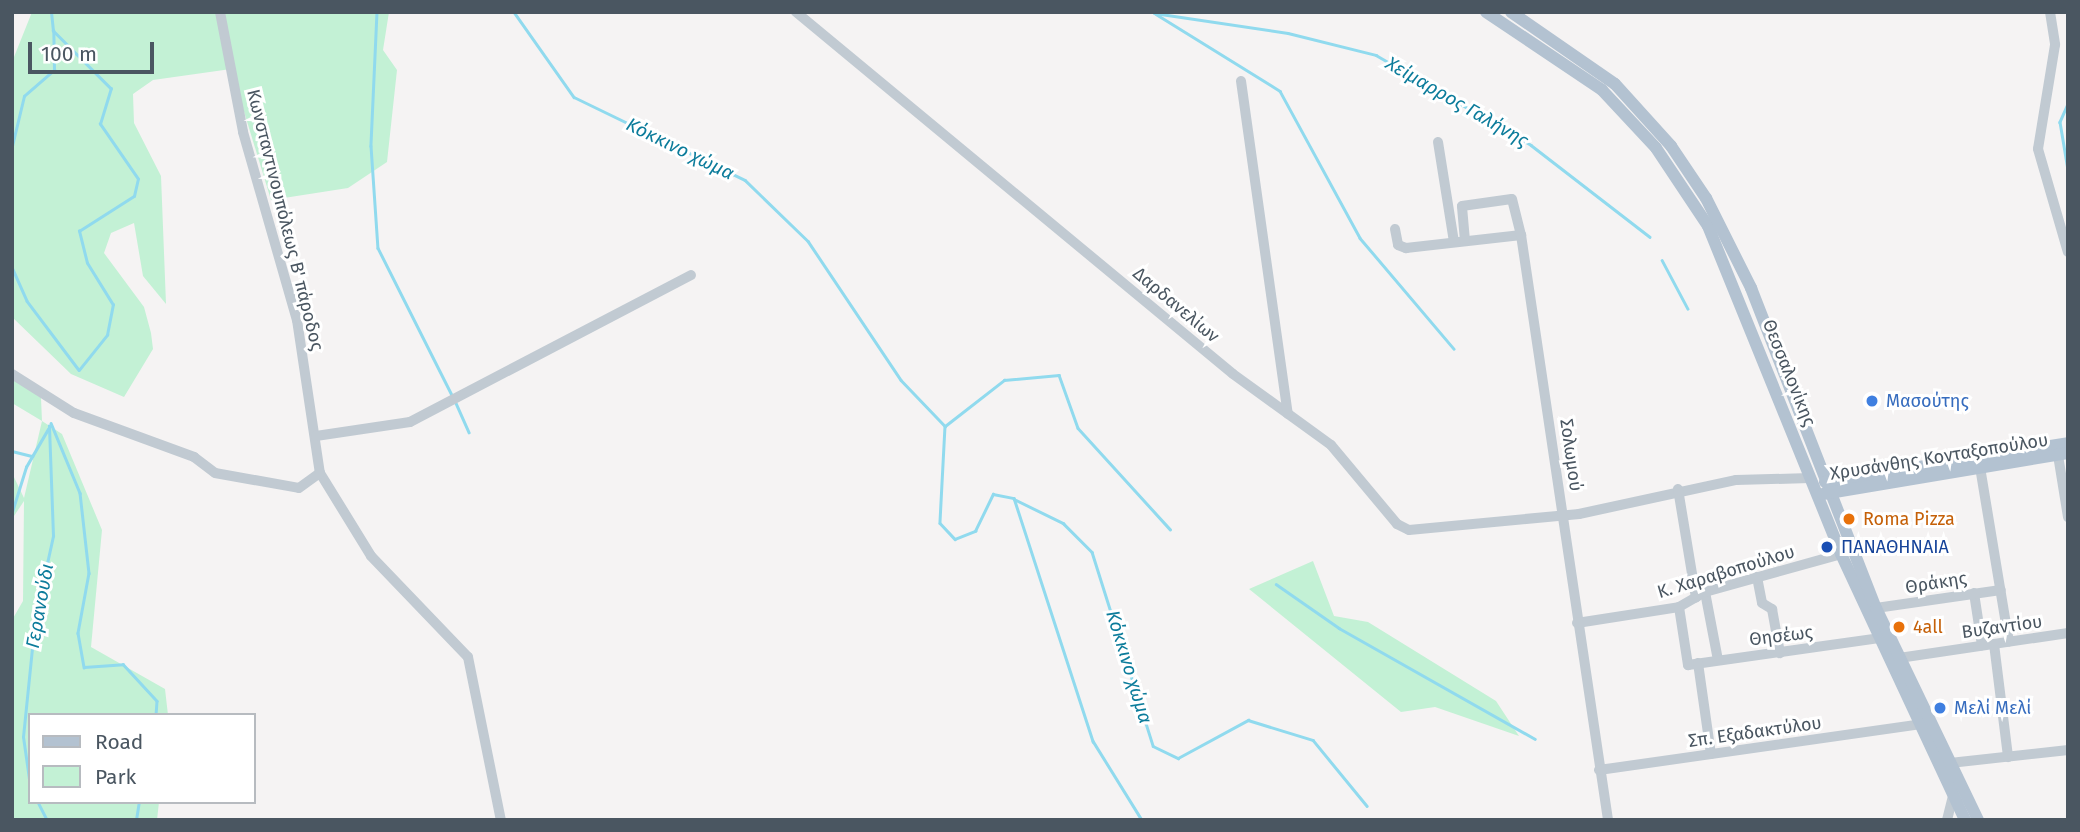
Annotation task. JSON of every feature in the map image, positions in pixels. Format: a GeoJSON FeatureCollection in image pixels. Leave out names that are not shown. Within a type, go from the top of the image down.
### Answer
{"type":"FeatureCollection","features":[{"type":"Feature","properties":{"kind":"main road","name":"Θεσσαλονίκης"},"geometry":{"type":"LineString","coordinates":[[1486,12],[1602,90],[1682,183],[1734,283],[1820,485],[1899,658],[1978,820]]}},
{"type":"Feature","properties":{"kind":"main road","name":"Θεσσαλονίκης"},"geometry":{"type":"LineString","coordinates":[[1511,12],[1615,84],[1695,179],[1751,288],[1820,485],[1841,554],[1916,724],[1965,820]]}},
{"type":"Feature","properties":{"kind":"main road","name":"Χρυσάνθης Κονταξοπούλου"},"geometry":{"type":"LineString","coordinates":[[1820,485],[2062,449]]}},
{"type":"Feature","properties":{"kind":"street","name":"Κωνσταντινουπόλεως Β' πάροδος"},"geometry":{"type":"LineString","coordinates":[[220,12],[243,132],[297,320],[320,473]]}},
{"type":"Feature","properties":{"kind":"street","name":"Δαρδανελίων"},"geometry":{"type":"LineString","coordinates":[[796,12],[1288,414],[1331,444],[1392,519],[1409,530],[1563,515]]}},
{"type":"Feature","properties":{"kind":"street"},"geometry":{"type":"LineString","coordinates":[[2049,12],[2055,46],[2038,149],[2068,251]]}},
{"type":"Feature","properties":{"kind":"street"},"geometry":{"type":"LineString","coordinates":[[1241,81],[1288,414]]}},
{"type":"Feature","properties":{"kind":"street"},"geometry":{"type":"LineString","coordinates":[[1438,142],[1459,241]]}},
{"type":"Feature","properties":{"kind":"street","name":"Σολωμού"},"geometry":{"type":"LineString","coordinates":[[1459,241],[1462,206],[1512,199],[1521,235],[1608,820]]}},
{"type":"Feature","properties":{"kind":"street"},"geometry":{"type":"LineString","coordinates":[[1395,229],[1398,245],[1406,248],[1521,235]]}},
{"type":"Feature","properties":{"kind":"street"},"geometry":{"type":"LineString","coordinates":[[316,436],[410,422],[691,275]]}},
{"type":"Feature","properties":{"kind":"street"},"geometry":{"type":"LineString","coordinates":[[12,374],[74,413],[194,457],[215,473],[299,488],[320,473],[371,556],[468,657],[501,820]]}},
{"type":"Feature","properties":{"kind":"street"},"geometry":{"type":"LineString","coordinates":[[2062,449],[2068,517]]}},
{"type":"Feature","properties":{"kind":"street"},"geometry":{"type":"LineString","coordinates":[[1979,463],[2009,642]]}},
{"type":"Feature","properties":{"kind":"street","name":"Χρυσάνθης Κονταξοπούλου"},"geometry":{"type":"LineString","coordinates":[[1563,515],[1678,489],[1820,485]]}},
{"type":"Feature","properties":{"kind":"street"},"geometry":{"type":"LineString","coordinates":[[1678,489],[1696,598]]}},
{"type":"Feature","properties":{"kind":"street","name":"Κ. Χαραβοπούλου"},"geometry":{"type":"LineString","coordinates":[[1577,623],[1679,607],[1705,592],[1841,554]]}},
{"type":"Feature","properties":{"kind":"street"},"geometry":{"type":"LineString","coordinates":[[1757,577],[1762,603],[1772,608],[1780,653]]}},
{"type":"Feature","properties":{"kind":"street","name":"Θράκης"},"geometry":{"type":"LineString","coordinates":[[1876,608],[2001,590]]}},
{"type":"Feature","properties":{"kind":"street"},"geometry":{"type":"LineString","coordinates":[[1705,592],[1718,660]]}},
{"type":"Feature","properties":{"kind":"street"},"geometry":{"type":"LineString","coordinates":[[1974,593],[1982,646]]}},
{"type":"Feature","properties":{"kind":"street","name":"Θησέως"},"geometry":{"type":"LineString","coordinates":[[1679,607],[1687,665],[1879,638]]}},
{"type":"Feature","properties":{"kind":"street","name":"Βυζαντίου"},"geometry":{"type":"LineString","coordinates":[[1899,658],[2068,633]]}},
{"type":"Feature","properties":{"kind":"street"},"geometry":{"type":"LineString","coordinates":[[1994,644],[2008,757]]}},
{"type":"Feature","properties":{"kind":"street"},"geometry":{"type":"LineString","coordinates":[[1698,663],[1711,754]]}},
{"type":"Feature","properties":{"kind":"street","name":"Σπ. Εξαδακτύλου"},"geometry":{"type":"LineString","coordinates":[[1599,770],[1916,724]]}},
{"type":"Feature","properties":{"kind":"street"},"geometry":{"type":"LineString","coordinates":[[1950,763],[2068,750]]}},
{"type":"Feature","properties":{"kind":"street"},"geometry":{"type":"LineString","coordinates":[[1948,820],[1953,796]]}},
{"type":"Feature","properties":{"kind":"green space"},"geometry":{"type":"Polygon","coordinates":[[[32,12],[389,12],[383,50],[397,70],[387,162],[348,188],[271,200],[231,69],[153,80],[133,94],[134,123],[161,176],[166,304],[143,276],[134,223],[111,233],[104,253],[144,307],[153,349],[124,397],[71,374],[12,317],[12,62],[32,12]]]}},
{"type":"Feature","properties":{"kind":"green space"},"geometry":{"type":"Polygon","coordinates":[[[12,376],[41,398],[42,421],[12,403],[12,376]]]}},
{"type":"Feature","properties":{"kind":"green space"},"geometry":{"type":"Polygon","coordinates":[[[42,421],[62,434],[102,530],[91,647],[165,689],[168,713],[28,713],[28,804],[159,804],[157,820],[12,820],[12,620],[23,601],[24,501],[12,519],[12,473],[24,498],[42,421]]]}},
{"type":"Feature","properties":{"kind":"green space"},"geometry":{"type":"Polygon","coordinates":[[[1313,561],[1334,616],[1368,622],[1496,701],[1519,736],[1435,707],[1401,712],[1249,589],[1313,561]]]}},
{"type":"Feature","properties":{"kind":"waterway","name":"Γερανούδι"},"geometry":{"type":"LineString","coordinates":[[12,267],[27,301],[79,370],[107,335],[113,305],[87,263],[79,231],[134,196],[138,179],[100,124],[111,89],[53,31],[51,12]]}},
{"type":"Feature","properties":{"kind":"waterway","name":"Κόκκινο χώμα"},"geometry":{"type":"LineString","coordinates":[[377,12],[371,146],[378,248],[453,397]]}},
{"type":"Feature","properties":{"kind":"waterway","name":"Κόκκινο χώμα"},"geometry":{"type":"LineString","coordinates":[[514,12],[574,97],[745,180],[808,241],[901,380],[945,426],[940,523],[955,539],[975,531],[993,494],[1014,498],[1093,741],[1142,820]]}},
{"type":"Feature","properties":{"kind":"waterway","name":"Χείμαρρος Γαλήνης"},"geometry":{"type":"LineString","coordinates":[[1154,13],[1288,33],[1376,55],[1531,145],[1650,237]]}},
{"type":"Feature","properties":{"kind":"waterway","name":"Χείμαρρος Γαλήνης"},"geometry":{"type":"LineString","coordinates":[[1156,14],[1280,91],[1360,238],[1454,349]]}},
{"type":"Feature","properties":{"kind":"waterway"},"geometry":{"type":"LineString","coordinates":[[12,146],[24,96],[54,70],[53,31]]}},
{"type":"Feature","properties":{"kind":"waterway"},"geometry":{"type":"LineString","coordinates":[[2068,104],[2060,122],[2068,170]]}},
{"type":"Feature","properties":{"kind":"waterway"},"geometry":{"type":"LineString","coordinates":[[1662,260],[1688,309]]}},
{"type":"Feature","properties":{"kind":"waterway","name":"Κόκκινο χώμα"},"geometry":{"type":"LineString","coordinates":[[945,426],[1004,380],[1059,375],[1078,428],[1170,529]]}},
{"type":"Feature","properties":{"kind":"waterway","name":"Κόκκινο χώμα"},"geometry":{"type":"LineString","coordinates":[[456,403],[469,432]]}},
{"type":"Feature","properties":{"kind":"waterway","name":"Γερανούδι"},"geometry":{"type":"LineString","coordinates":[[51,423],[80,493],[89,573],[78,633],[84,667],[123,664],[157,701],[156,713]]}},
{"type":"Feature","properties":{"kind":"waterway","name":"Γερανούδι"},"geometry":{"type":"LineString","coordinates":[[28,772],[23,737],[35,618],[53,536],[49,426]]}},
{"type":"Feature","properties":{"kind":"waterway"},"geometry":{"type":"LineString","coordinates":[[12,512],[26,467],[48,429]]}},
{"type":"Feature","properties":{"kind":"waterway"},"geometry":{"type":"LineString","coordinates":[[12,451],[32,456]]}},
{"type":"Feature","properties":{"kind":"waterway","name":"Κόκκινο χώμα"},"geometry":{"type":"LineString","coordinates":[[1014,499],[1063,523],[1092,552],[1153,746],[1178,758],[1248,720],[1313,740],[1367,806]]}},
{"type":"Feature","properties":{"kind":"waterway","name":"Κόκκινο χώμα"},"geometry":{"type":"LineString","coordinates":[[1276,584],[1339,628],[1535,739]]}},
{"type":"Feature","properties":{"kind":"waterway","name":"Γερανούδι"},"geometry":{"type":"LineString","coordinates":[[39,804],[47,820]]}},
{"type":"Feature","properties":{"kind":"waterway","name":"Γερανούδι"},"geometry":{"type":"LineString","coordinates":[[136,820],[139,804]]}},
{"type":"Feature","properties":{"kind":"place","name":"Μασούτης"},"geometry":{"type":"Point","coordinates":[1872,401]}},
{"type":"Feature","properties":{"kind":"place","name":"Roma Pizza"},"geometry":{"type":"Point","coordinates":[1849,519]}},
{"type":"Feature","properties":{"kind":"place","name":"ΠΑΝΑΘΗΝΑΙΑ"},"geometry":{"type":"Point","coordinates":[1827,547]}},
{"type":"Feature","properties":{"kind":"place","name":"4all"},"geometry":{"type":"Point","coordinates":[1899,627]}},
{"type":"Feature","properties":{"kind":"place","name":"Μελί Μελί"},"geometry":{"type":"Point","coordinates":[1940,708]}}]}
